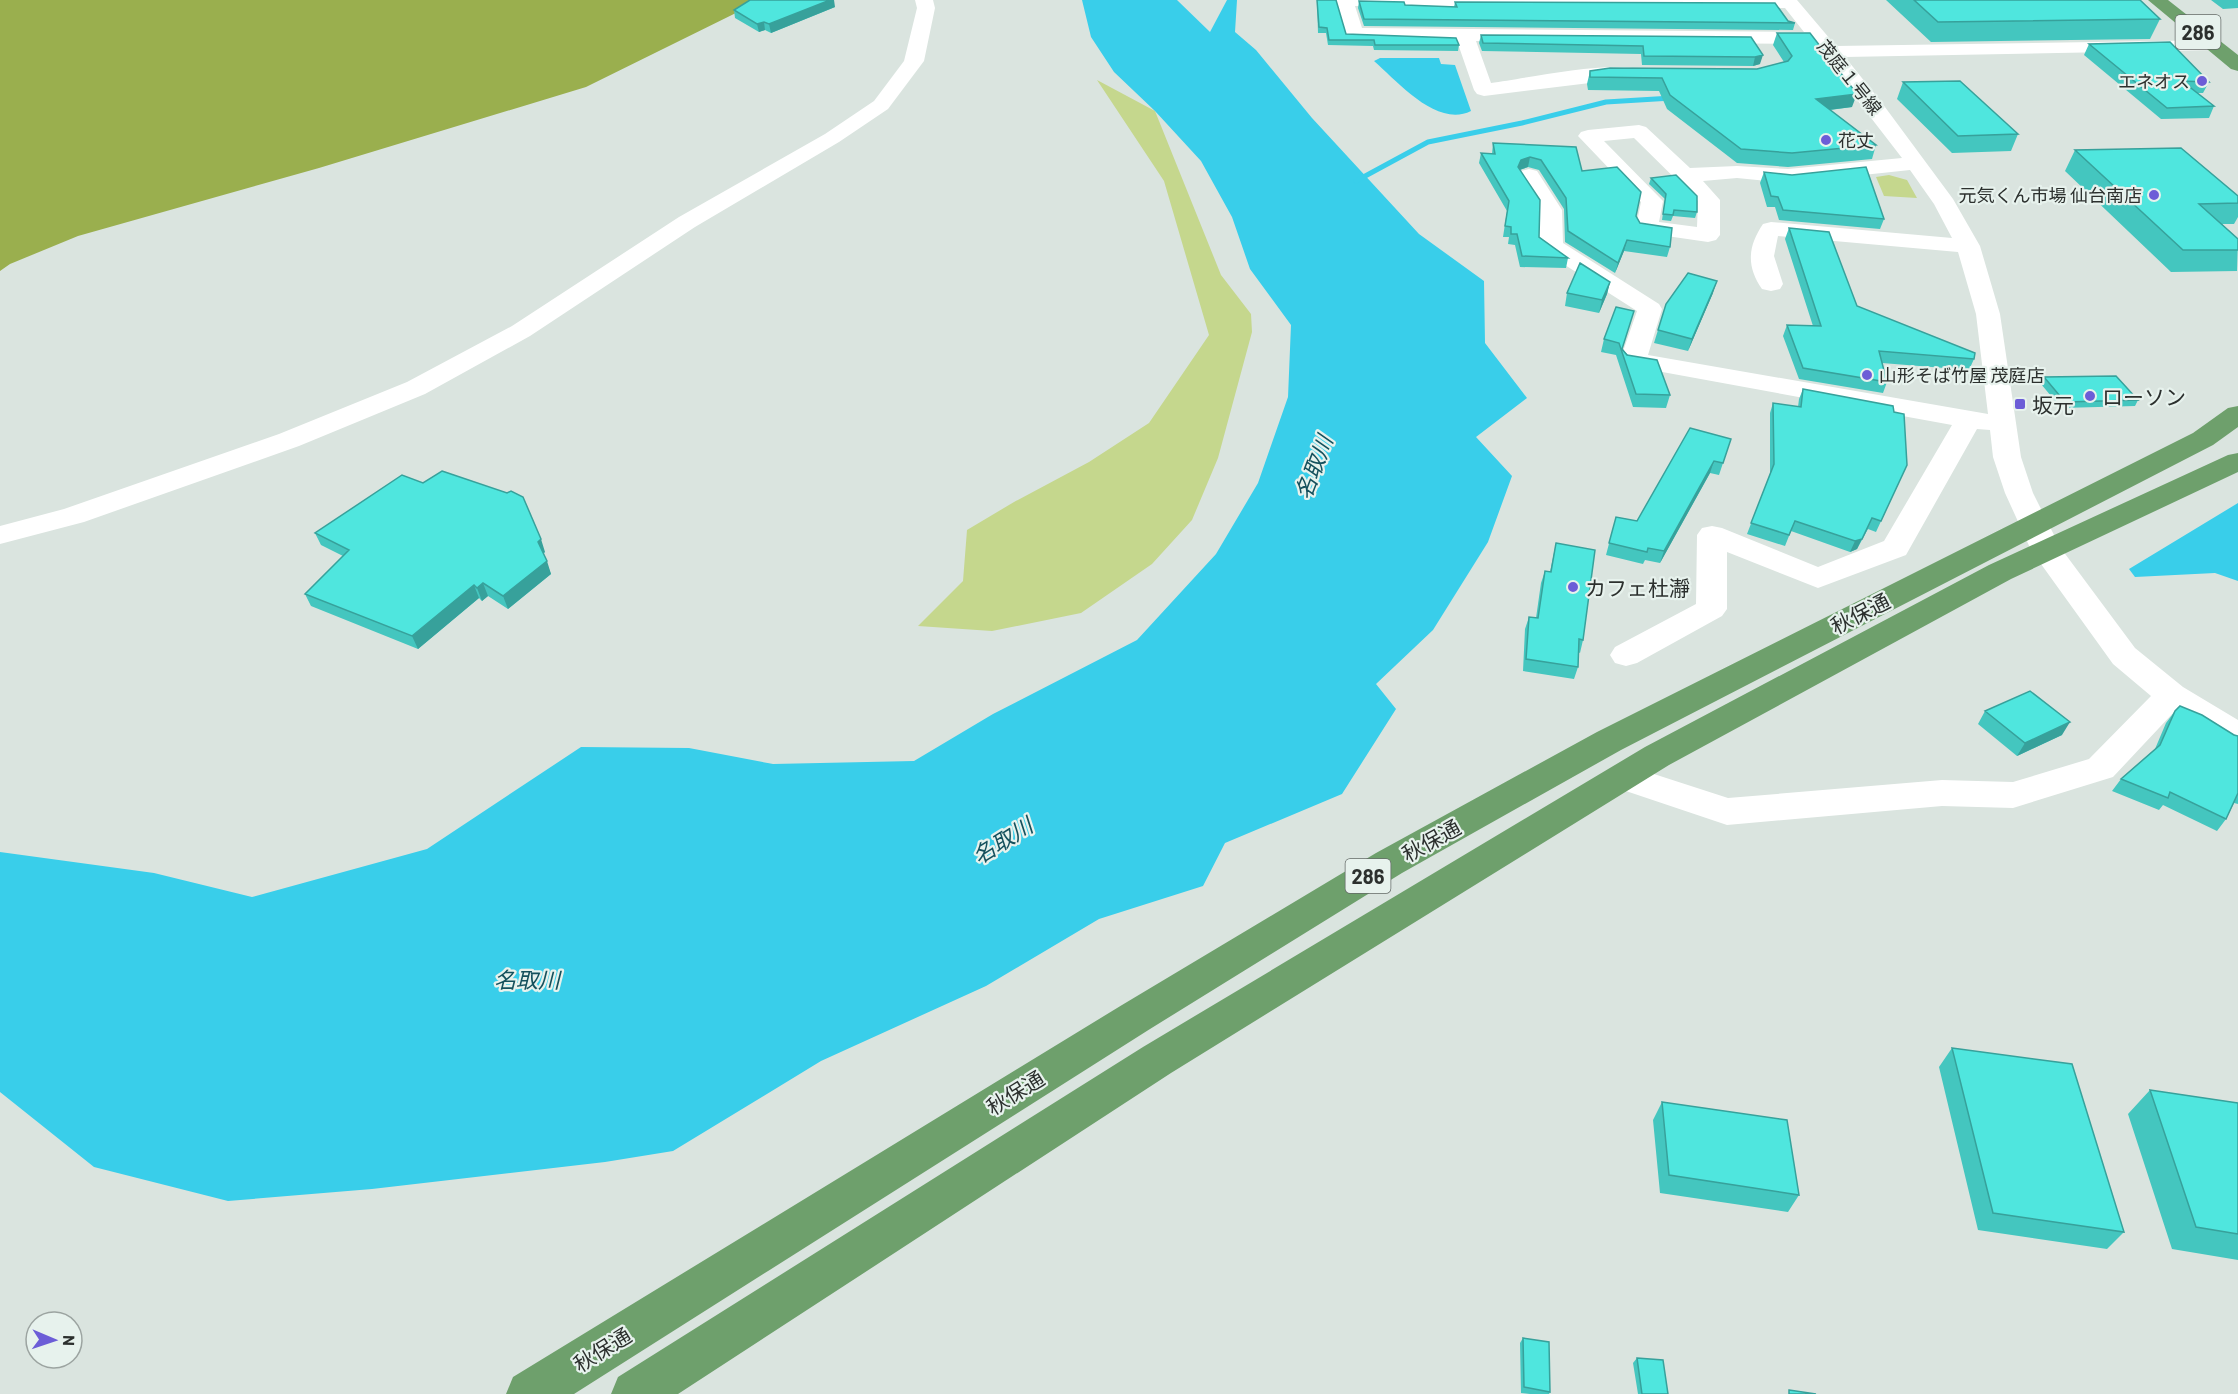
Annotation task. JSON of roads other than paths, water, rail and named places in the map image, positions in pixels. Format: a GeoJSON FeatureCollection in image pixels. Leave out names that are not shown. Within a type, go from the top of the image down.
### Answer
{"type":"FeatureCollection","features":[{"type":"Feature","properties":{"kind":"highway","name":"286"},"geometry":{"type":"LineString","coordinates":[[2157,0],[2238,65]]}},
{"type":"Feature","properties":{"kind":"highway","name":"286"},"geometry":{"type":"LineString","coordinates":[[2182,0],[2238,44]]}},
{"type":"Feature","properties":{"kind":"highway","name":"秋保通"},"geometry":{"type":"LineString","coordinates":[[635,1394],[1167,1054],[1657,756],[2000,572],[2040,538],[2203,439],[2238,414]]}},
{"type":"Feature","properties":{"kind":"highway","name":"秋保通"},"geometry":{"type":"LineString","coordinates":[[530,1394],[1136,1017],[1389,863],[1609,741],[2040,538],[2238,461]]}},
{"type":"Feature","properties":{"kind":"street"},"geometry":{"type":"LineString","coordinates":[[0,535],[74,516],[290,440],[416,388],[521,331],[687,222],[832,138],[880,105],[898,85],[914,61],[926,8],[924,0]]}},
{"type":"Feature","properties":{"kind":"street"},"geometry":{"type":"LineString","coordinates":[[1789,2],[1344,0],[1354,34],[1589,35],[1761,45],[2213,44]]}},
{"type":"Feature","properties":{"kind":"street"},"geometry":{"type":"LineString","coordinates":[[1572,1],[1589,35]]}},
{"type":"Feature","properties":{"kind":"street","name":"茂庭１号線"},"geometry":{"type":"LineString","coordinates":[[1789,2],[1875,107],[1945,204],[1968,246],[1988,314],[2007,457],[2019,493],[2040,538],[2067,582],[2124,656],[2172,695],[2238,736]]}},
{"type":"Feature","properties":{"kind":"street"},"geometry":{"type":"LineString","coordinates":[[1465,35],[1484,90],[1594,75],[1652,73]]}},
{"type":"Feature","properties":{"kind":"street"},"geometry":{"type":"LineString","coordinates":[[1594,75],[1621,96]]}},
{"type":"Feature","properties":{"kind":"street"},"geometry":{"type":"LineString","coordinates":[[1685,175],[1709,200],[1708,235],[1647,227],[1652,201],[1588,136],[1639,131],[1685,175],[1737,172],[1788,176],[1916,163]]}},
{"type":"Feature","properties":{"kind":"street"},"geometry":{"type":"LineString","coordinates":[[1529,176],[1551,210],[1551,246],[1650,309],[1633,360],[1969,420],[2001,422]]}},
{"type":"Feature","properties":{"kind":"street"},"geometry":{"type":"LineString","coordinates":[[1771,284],[1762,260],[1762,242],[1771,229],[1968,246]]}},
{"type":"Feature","properties":{"kind":"street"},"geometry":{"type":"LineString","coordinates":[[1626,655],[1711,609],[1712,535],[1818,578],[1895,548],[1969,420]]}},
{"type":"Feature","properties":{"kind":"street"},"geometry":{"type":"LineString","coordinates":[[1623,777],[1727,812],[1942,793],[2013,795],[2101,768],[2172,695]]}},
{"type":"Feature","properties":{"kind":"water","name":"名取川"},"geometry":{"type":"Polygon","coordinates":[[[1082,0],[1177,0],[1210,32],[1227,0],[1237,0],[1235,32],[1256,50],[1312,118],[1419,234],[1484,281],[1485,343],[1527,398],[1476,437],[1512,476],[1488,542],[1433,630],[1376,684],[1396,709],[1342,794],[1225,843],[1203,886],[1099,919],[986,986],[821,1061],[673,1151],[605,1162],[372,1189],[228,1201],[94,1167],[0,1092],[0,852],[154,873],[252,897],[427,849],[581,747],[689,748],[773,764],[914,761],[993,714],[1137,640],[1216,554],[1258,483],[1288,397],[1291,325],[1250,269],[1232,217],[1201,161],[1155,111],[1114,72],[1091,37],[1082,0]]]}},
{"type":"Feature","properties":{"kind":"water"},"geometry":{"type":"Polygon","coordinates":[[[1380,58],[1439,58],[1441,64],[1455,65],[1471,111],[1458,115],[1432,108],[1406,91],[1374,61],[1380,58]]]}},
{"type":"Feature","properties":{"kind":"water"},"geometry":{"type":"Polygon","coordinates":[[[2238,503],[2238,581],[2215,573],[2135,577],[2129,569],[2238,503]]]}},
{"type":"Feature","properties":{"kind":"waterway"},"geometry":{"type":"LineString","coordinates":[[1356,181],[1428,142],[1522,123],[1606,102],[1672,98]]}},
{"type":"Feature","properties":{"kind":"place","name":"エネオス"},"geometry":{"type":"Point","coordinates":[2202,81]}},
{"type":"Feature","properties":{"kind":"place","name":"花丈"},"geometry":{"type":"Point","coordinates":[1826,140]}},
{"type":"Feature","properties":{"kind":"place","name":"元気くん市場 仙台南店"},"geometry":{"type":"Point","coordinates":[2154,195]}},
{"type":"Feature","properties":{"kind":"place","name":"山形そば竹屋 茂庭店"},"geometry":{"type":"Point","coordinates":[1867,375]}},
{"type":"Feature","properties":{"kind":"place","name":"ローソン"},"geometry":{"type":"Point","coordinates":[2090,396]}},
{"type":"Feature","properties":{"kind":"place","name":"坂元"},"geometry":{"type":"Point","coordinates":[2020,404]}},
{"type":"Feature","properties":{"kind":"place","name":"カフェ杜瀞"},"geometry":{"type":"Point","coordinates":[1573,587]}}]}
